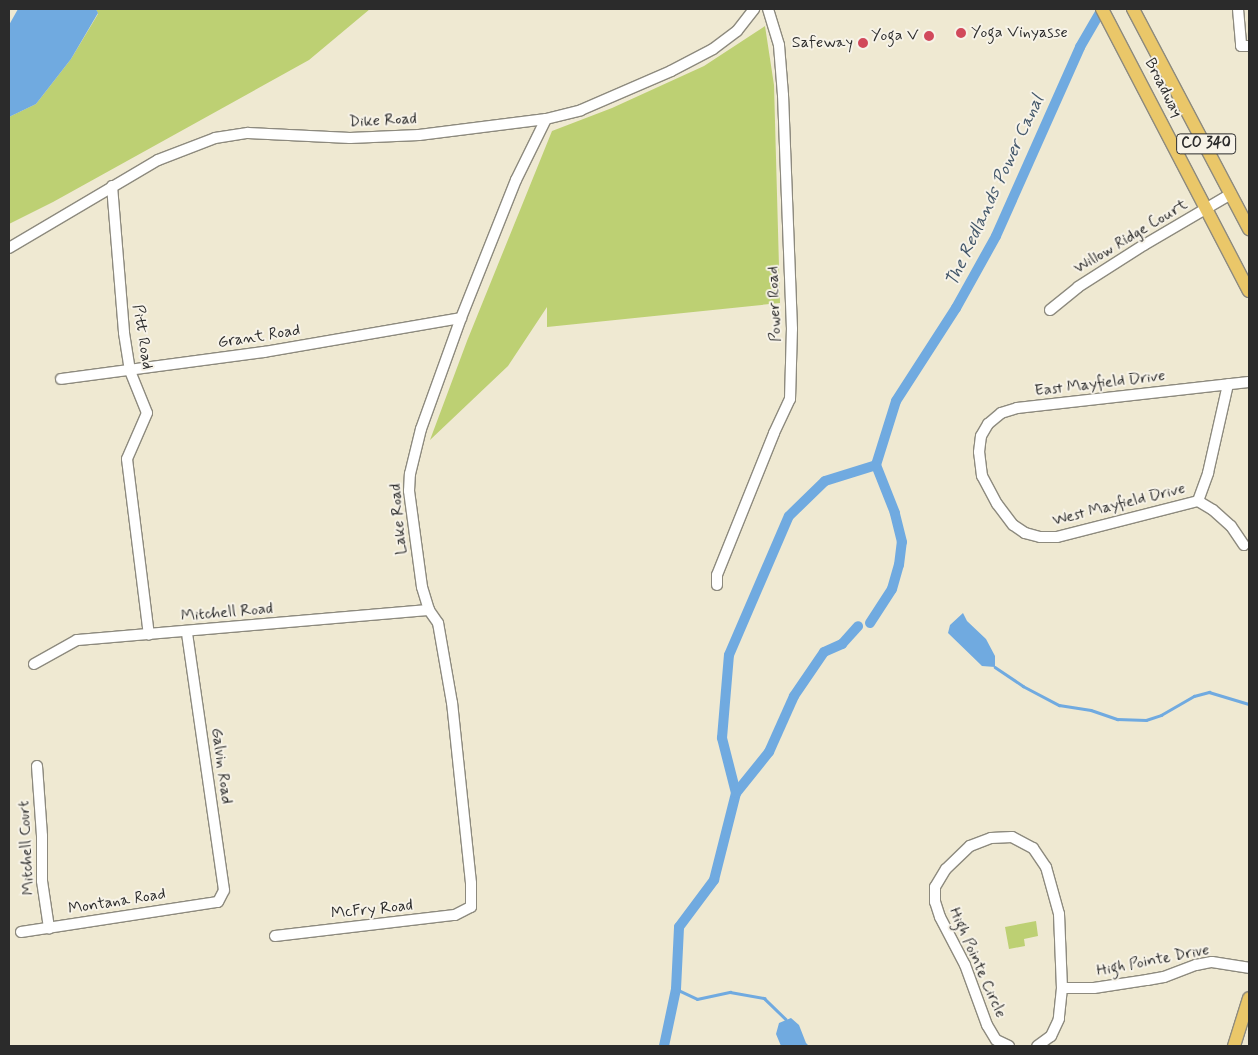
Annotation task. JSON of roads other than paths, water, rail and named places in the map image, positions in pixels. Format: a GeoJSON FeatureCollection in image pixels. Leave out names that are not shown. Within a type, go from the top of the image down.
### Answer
{"type":"FeatureCollection","features":[{"type":"Feature","properties":{"kind":"main road","name":"Broadway"},"geometry":{"type":"LineString","coordinates":[[1102,9],[1249,290]]}},
{"type":"Feature","properties":{"kind":"main road","name":"Broadway"},"geometry":{"type":"LineString","coordinates":[[1133,9],[1249,229]]}},
{"type":"Feature","properties":{"kind":"main road"},"geometry":{"type":"LineString","coordinates":[[1234,1046],[1249,998]]}},
{"type":"Feature","properties":{"kind":"street","name":"Dike Road"},"geometry":{"type":"LineString","coordinates":[[9,248],[112,186],[180,150],[231,135],[266,133],[324,138],[369,138],[420,135],[546,119],[600,103],[697,58],[726,40],[754,9]]}},
{"type":"Feature","properties":{"kind":"street","name":"Power Road"},"geometry":{"type":"LineString","coordinates":[[717,585],[718,575],[774,433],[790,399],[792,329],[783,95],[780,52],[768,9]]}},
{"type":"Feature","properties":{"kind":"street"},"geometry":{"type":"LineString","coordinates":[[1238,9],[1245,46]]}},
{"type":"Feature","properties":{"kind":"street","name":"Lake Road"},"geometry":{"type":"LineString","coordinates":[[471,906],[471,883],[452,703],[438,623],[429,610],[422,587],[409,491],[410,474],[421,429],[461,318],[516,180],[546,119]]}},
{"type":"Feature","properties":{"kind":"street","name":"Pitt Road"},"geometry":{"type":"LineString","coordinates":[[112,186],[124,333],[130,371],[147,413],[127,460],[149,635]]}},
{"type":"Feature","properties":{"kind":"street","name":"Willow Ridge Court"},"geometry":{"type":"LineString","coordinates":[[1050,310],[1078,287],[1231,194]]}},
{"type":"Feature","properties":{"kind":"street","name":"Grant Road"},"geometry":{"type":"LineString","coordinates":[[61,379],[264,352],[461,318]]}},
{"type":"Feature","properties":{"kind":"street","name":"East Mayfield Drive"},"geometry":{"type":"LineString","coordinates":[[979,452],[981,436],[988,424],[1001,413],[1017,408],[1249,382]]}},
{"type":"Feature","properties":{"kind":"street","name":"West Mayfield Drive"},"geometry":{"type":"LineString","coordinates":[[979,452],[982,476],[997,504],[1013,525],[1025,533],[1040,537],[1057,537],[1198,500],[1212,458],[1228,384]]}},
{"type":"Feature","properties":{"kind":"street"},"geometry":{"type":"LineString","coordinates":[[1198,500],[1231,526],[1244,545]]}},
{"type":"Feature","properties":{"kind":"street","name":"Mitchell Road"},"geometry":{"type":"LineString","coordinates":[[34,664],[77,640],[429,610]]}},
{"type":"Feature","properties":{"kind":"street","name":"Galvin Road"},"geometry":{"type":"LineString","coordinates":[[187,632],[224,890],[218,902]]}},
{"type":"Feature","properties":{"kind":"street","name":"Mitchell Court"},"geometry":{"type":"LineString","coordinates":[[37,766],[42,836],[42,881],[49,928]]}},
{"type":"Feature","properties":{"kind":"street","name":"High Pointe Circle"},"geometry":{"type":"LineString","coordinates":[[1009,1046],[996,1040],[987,1025],[965,965],[940,918],[935,902],[935,887],[946,869],[970,846],[991,838],[1012,837],[1033,848],[1046,867],[1059,914],[1062,988],[1059,1019],[1051,1036],[1037,1046]]}},
{"type":"Feature","properties":{"kind":"street","name":"Montana Road"},"geometry":{"type":"LineString","coordinates":[[21,932],[218,902]]}},
{"type":"Feature","properties":{"kind":"street","name":"McFry Road"},"geometry":{"type":"LineString","coordinates":[[275,936],[455,915],[471,906]]}},
{"type":"Feature","properties":{"kind":"street","name":"High Pointe Drive"},"geometry":{"type":"LineString","coordinates":[[1062,988],[1094,988],[1147,980],[1212,962],[1249,968]]}},
{"type":"Feature","properties":{"kind":"water"},"geometry":{"type":"Polygon","coordinates":[[[18,9],[96,9],[98,13],[71,59],[36,104],[9,117],[9,25],[18,9]]]}},
{"type":"Feature","properties":{"kind":"water"},"geometry":{"type":"Polygon","coordinates":[[[963,613],[967,621],[986,639],[995,656],[995,667],[982,666],[948,633],[950,625],[963,613]]]}},
{"type":"Feature","properties":{"kind":"water"},"geometry":{"type":"Polygon","coordinates":[[[791,1018],[799,1025],[809,1046],[781,1046],[776,1034],[779,1023],[791,1018]]]}},
{"type":"Feature","properties":{"kind":"waterway","name":"The Redlands Power Canal"},"geometry":{"type":"LineString","coordinates":[[870,623],[892,589],[899,565],[902,542],[895,513],[876,465],[896,401],[956,308],[996,236],[1080,47],[1102,9]]}},
{"type":"Feature","properties":{"kind":"waterway","name":"The Redlands Power Canal"},"geometry":{"type":"LineString","coordinates":[[664,1046],[676,989],[679,927],[714,880],[736,793],[722,738],[729,655],[789,516],[825,481],[876,465]]}},
{"type":"Feature","properties":{"kind":"waterway","name":"The Redlands Power Canal"},"geometry":{"type":"LineString","coordinates":[[736,793],[769,752],[794,696],[824,652],[842,644],[858,626]]}},
{"type":"Feature","properties":{"kind":"waterway"},"geometry":{"type":"LineString","coordinates":[[995,667],[1023,686],[1059,705],[1091,710],[1117,719],[1146,720],[1161,715],[1194,696],[1209,692],[1249,704]]}},
{"type":"Feature","properties":{"kind":"waterway"},"geometry":{"type":"LineString","coordinates":[[676,989],[697,999],[730,992],[764,998],[786,1019]]}},
{"type":"Feature","properties":{"kind":"place","name":"Yoga Vinyasse"},"geometry":{"type":"Point","coordinates":[961,33]}},
{"type":"Feature","properties":{"kind":"place","name":"Yoga V"},"geometry":{"type":"Point","coordinates":[929,36]}},
{"type":"Feature","properties":{"kind":"place","name":"Safeway"},"geometry":{"type":"Point","coordinates":[863,43]}}]}
